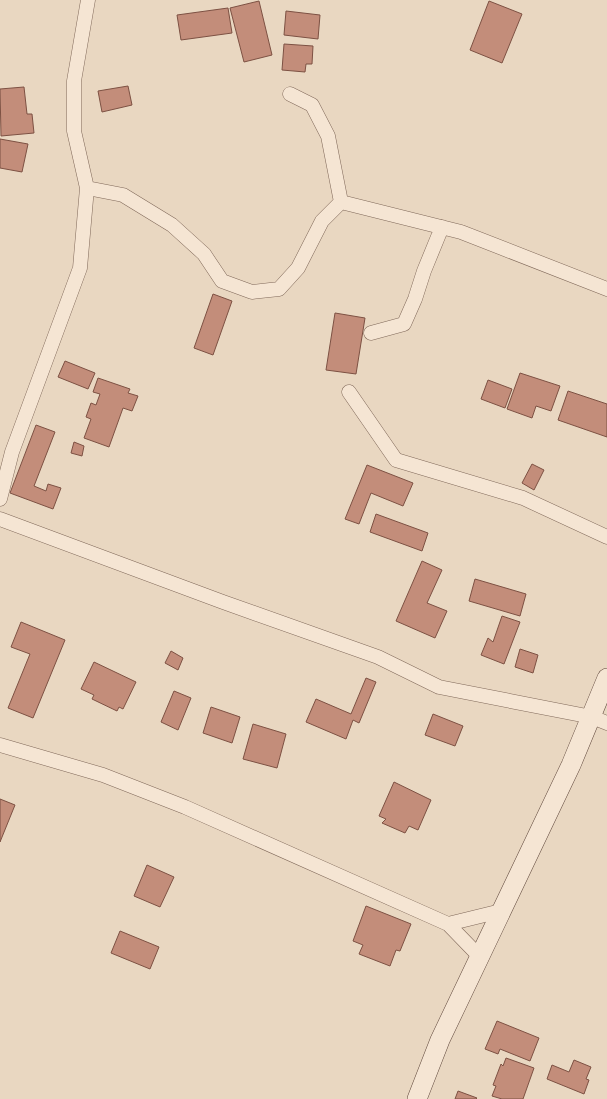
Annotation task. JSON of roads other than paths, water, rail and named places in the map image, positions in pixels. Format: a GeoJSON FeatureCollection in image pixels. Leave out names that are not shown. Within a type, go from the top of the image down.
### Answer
{"type":"FeatureCollection","features":[{"type":"Feature","properties":{"kind":"street"},"geometry":{"type":"LineString","coordinates":[[0,499],[12,452],[80,268],[87,188],[74,131],[74,81],[88,0]]}},
{"type":"Feature","properties":{"kind":"street"},"geometry":{"type":"LineString","coordinates":[[290,94],[312,106],[328,136],[341,202]]}},
{"type":"Feature","properties":{"kind":"street"},"geometry":{"type":"LineString","coordinates":[[87,188],[123,195],[172,225],[204,254],[222,281],[252,292],[279,289],[298,268],[322,221],[341,202]]}},
{"type":"Feature","properties":{"kind":"street"},"geometry":{"type":"LineString","coordinates":[[341,202],[461,232],[607,289]]}},
{"type":"Feature","properties":{"kind":"street"},"geometry":{"type":"LineString","coordinates":[[371,333],[404,324],[442,227]]}},
{"type":"Feature","properties":{"kind":"street"},"geometry":{"type":"LineString","coordinates":[[349,392],[396,460],[523,498],[607,537]]}},
{"type":"Feature","properties":{"kind":"street"},"geometry":{"type":"LineString","coordinates":[[0,519],[378,657],[439,687],[600,720]]}},
{"type":"Feature","properties":{"kind":"street"},"geometry":{"type":"LineString","coordinates":[[417,1099],[440,1040],[501,911],[555,802],[600,720],[607,678]]}},
{"type":"Feature","properties":{"kind":"street"},"geometry":{"type":"LineString","coordinates":[[0,745],[103,775],[176,803],[448,924],[480,957]]}},
{"type":"Feature","properties":{"kind":"street"},"geometry":{"type":"LineString","coordinates":[[448,924],[501,911]]}}]}
